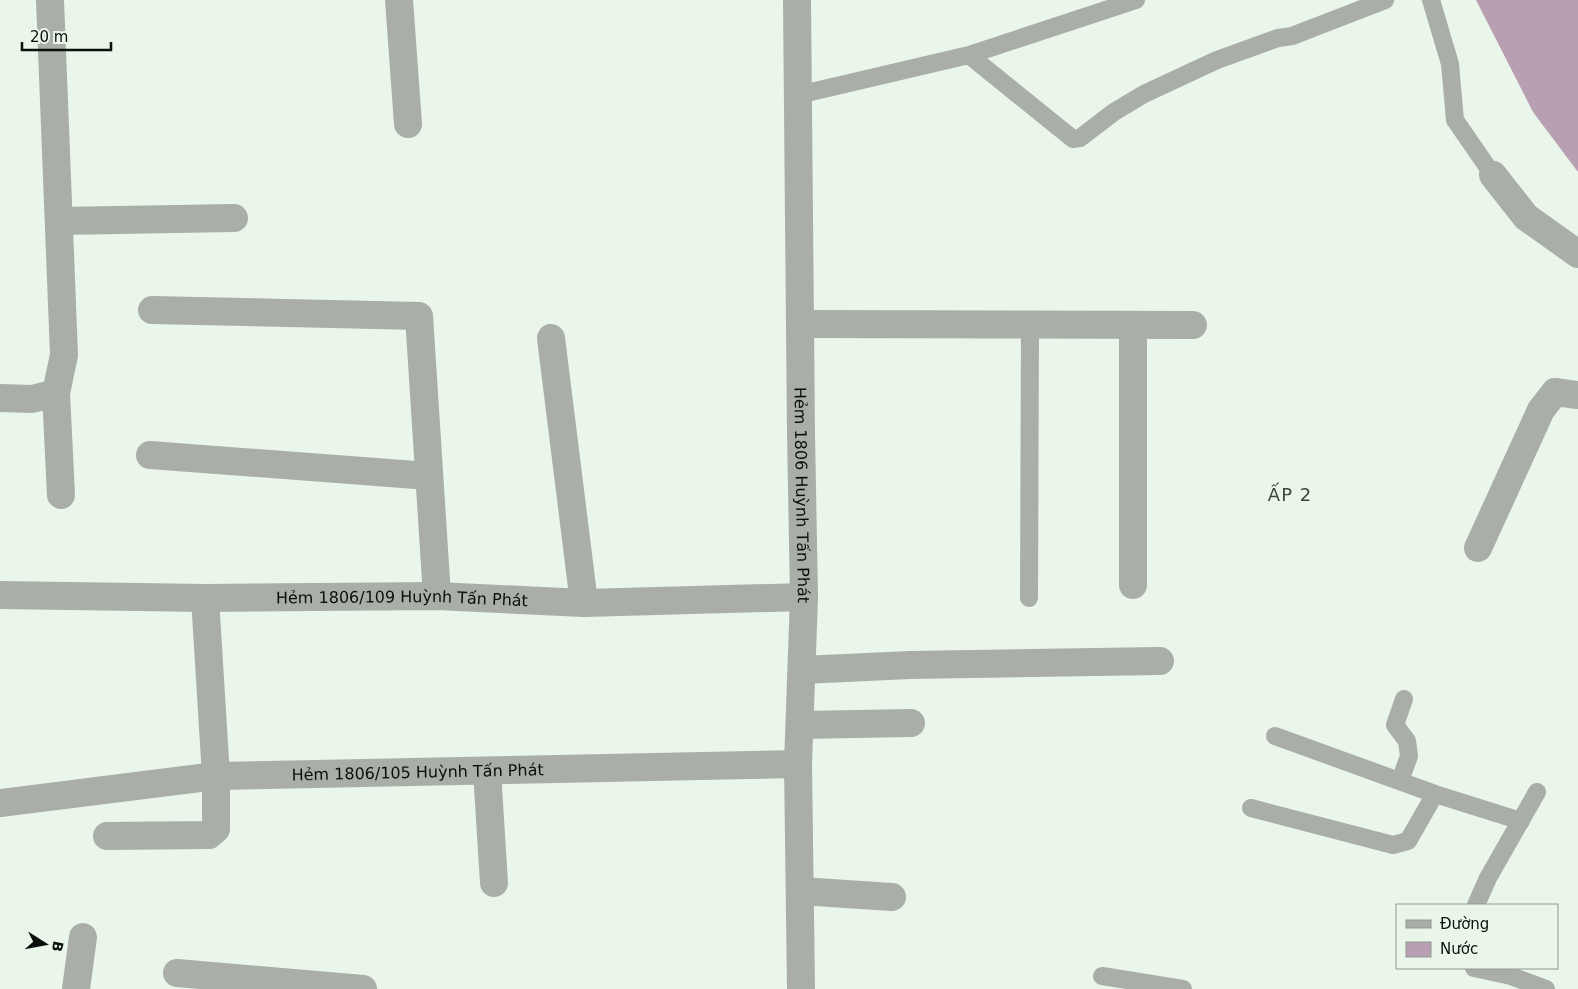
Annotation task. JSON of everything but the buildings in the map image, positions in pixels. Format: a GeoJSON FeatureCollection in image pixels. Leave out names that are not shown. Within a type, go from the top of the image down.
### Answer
{"type":"FeatureCollection","features":[{"type":"Feature","properties":{"kind":"street"},"geometry":{"type":"LineString","coordinates":[[50,0],[64,355],[44,396],[61,495]]}},
{"type":"Feature","properties":{"kind":"street"},"geometry":{"type":"LineString","coordinates":[[400,0],[408,124]]}},
{"type":"Feature","properties":{"kind":"street","name":"Hẻm 1806 Huỳnh Tấn Phát"},"geometry":{"type":"LineString","coordinates":[[797,0],[804,597],[798,764],[801,989]]}},
{"type":"Feature","properties":{"kind":"street"},"geometry":{"type":"LineString","coordinates":[[1493,175],[1526,217],[1578,254]]}},
{"type":"Feature","properties":{"kind":"street"},"geometry":{"type":"LineString","coordinates":[[59,221],[234,218]]}},
{"type":"Feature","properties":{"kind":"street"},"geometry":{"type":"LineString","coordinates":[[152,310],[419,316],[437,596]]}},
{"type":"Feature","properties":{"kind":"street"},"geometry":{"type":"LineString","coordinates":[[800,324],[1192,325]]}},
{"type":"Feature","properties":{"kind":"street"},"geometry":{"type":"LineString","coordinates":[[1133,325],[1133,585]]}},
{"type":"Feature","properties":{"kind":"street"},"geometry":{"type":"LineString","coordinates":[[551,338],[584,603]]}},
{"type":"Feature","properties":{"kind":"street"},"geometry":{"type":"LineString","coordinates":[[1478,548],[1541,410],[1555,392],[1578,395]]}},
{"type":"Feature","properties":{"kind":"street"},"geometry":{"type":"LineString","coordinates":[[0,398],[44,396]]}},
{"type":"Feature","properties":{"kind":"street"},"geometry":{"type":"LineString","coordinates":[[150,455],[429,476]]}},
{"type":"Feature","properties":{"kind":"street","name":"Hẻm 1806/109 Huỳnh Tấn Phát"},"geometry":{"type":"LineString","coordinates":[[0,595],[205,598],[437,596],[584,603],[804,597]]}},
{"type":"Feature","properties":{"kind":"street"},"geometry":{"type":"LineString","coordinates":[[107,836],[209,835],[216,829],[216,776],[205,598]]}},
{"type":"Feature","properties":{"kind":"street"},"geometry":{"type":"LineString","coordinates":[[802,670],[910,664],[1160,661]]}},
{"type":"Feature","properties":{"kind":"street"},"geometry":{"type":"LineString","coordinates":[[800,724],[911,723]]}},
{"type":"Feature","properties":{"kind":"street","name":"Hẻm 1806/105 Huỳnh Tấn Phát"},"geometry":{"type":"LineString","coordinates":[[0,803],[216,776],[798,764]]}},
{"type":"Feature","properties":{"kind":"street"},"geometry":{"type":"LineString","coordinates":[[487,771],[494,883]]}},
{"type":"Feature","properties":{"kind":"street"},"geometry":{"type":"LineString","coordinates":[[800,891],[892,897]]}},
{"type":"Feature","properties":{"kind":"street"},"geometry":{"type":"LineString","coordinates":[[76,989],[83,937]]}},
{"type":"Feature","properties":{"kind":"street"},"geometry":{"type":"LineString","coordinates":[[177,973],[363,989]]}},
{"type":"Feature","properties":{"kind":"lane"},"geometry":{"type":"LineString","coordinates":[[798,95],[969,55],[1136,0]]}},
{"type":"Feature","properties":{"kind":"lane"},"geometry":{"type":"LineString","coordinates":[[969,55],[1072,139],[1080,138],[1114,112],[1144,94],[1217,60],[1278,38],[1292,36],[1385,0]]}},
{"type":"Feature","properties":{"kind":"lane"},"geometry":{"type":"LineString","coordinates":[[1431,0],[1450,64],[1455,120],[1493,175]]}},
{"type":"Feature","properties":{"kind":"lane"},"geometry":{"type":"LineString","coordinates":[[1029,598],[1030,324]]}},
{"type":"Feature","properties":{"kind":"lane"},"geometry":{"type":"LineString","coordinates":[[1400,782],[1409,756],[1407,741],[1395,725],[1404,699]]}},
{"type":"Feature","properties":{"kind":"lane"},"geometry":{"type":"LineString","coordinates":[[1275,736],[1400,782],[1520,821]]}},
{"type":"Feature","properties":{"kind":"lane"},"geometry":{"type":"LineString","coordinates":[[1476,904],[1488,878],[1537,792]]}},
{"type":"Feature","properties":{"kind":"lane"},"geometry":{"type":"LineString","coordinates":[[1251,808],[1393,845],[1408,841],[1435,794]]}},
{"type":"Feature","properties":{"kind":"lane"},"geometry":{"type":"LineString","coordinates":[[1479,969],[1511,976],[1546,989]]}},
{"type":"Feature","properties":{"kind":"lane"},"geometry":{"type":"LineString","coordinates":[[1102,976],[1183,989]]}},
{"type":"Feature","properties":{"kind":"water"},"geometry":{"type":"Polygon","coordinates":[[[1476,0],[1578,0],[1578,172],[1533,112],[1476,0]]]}},
{"type":"Feature","properties":{"kind":"district","name":"ẤP 2"},"geometry":{"type":"Point","coordinates":[1290,495]}}]}
